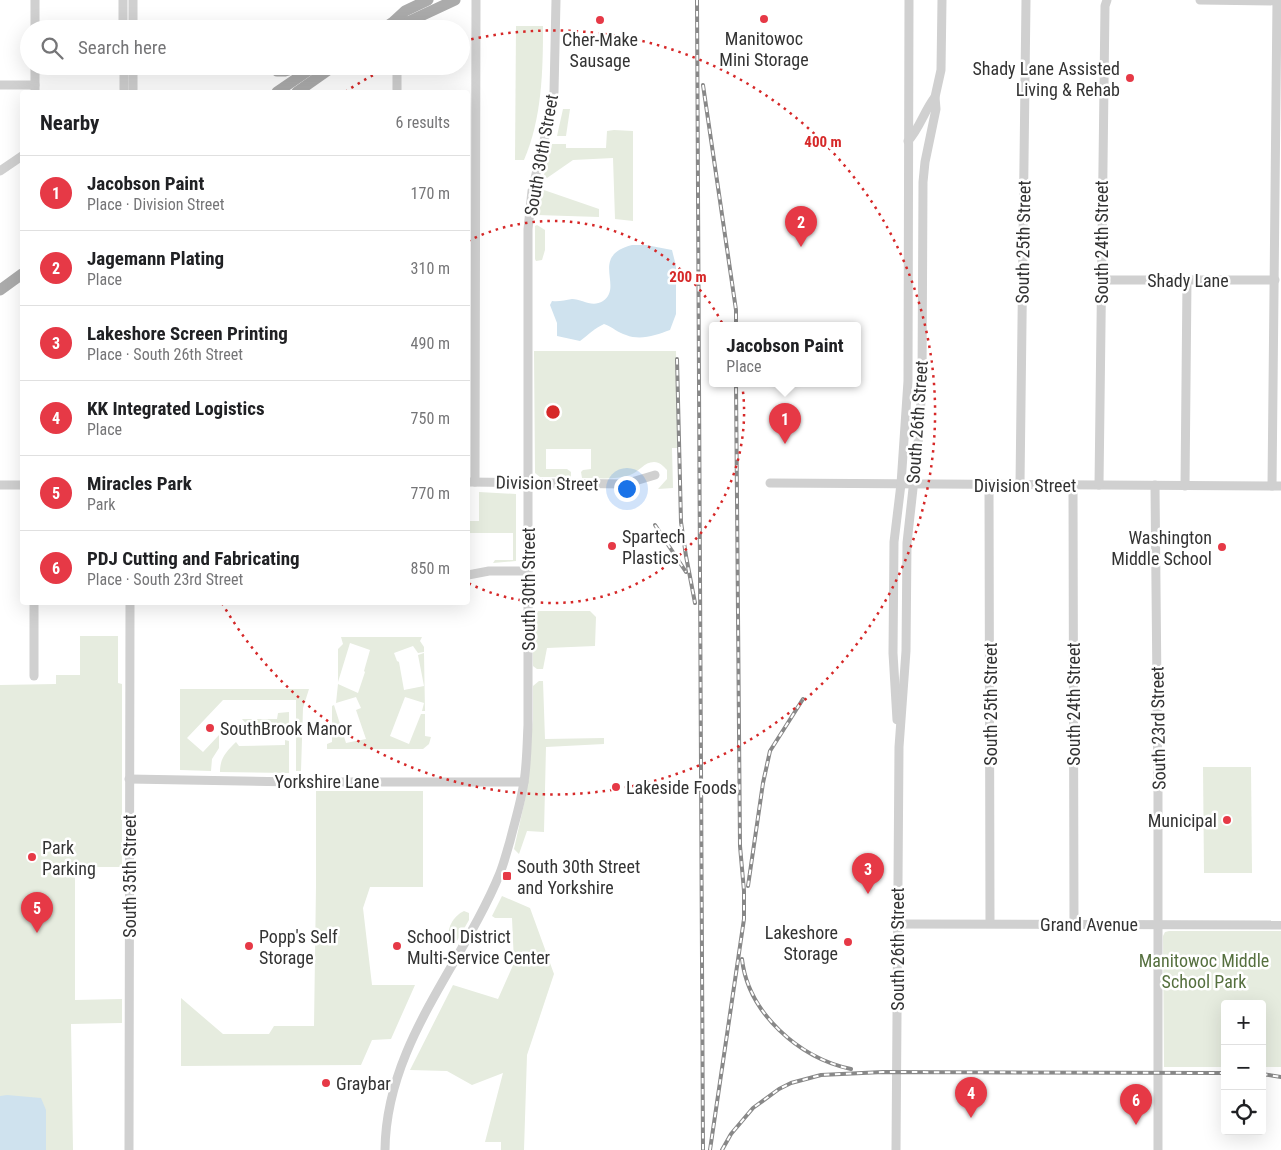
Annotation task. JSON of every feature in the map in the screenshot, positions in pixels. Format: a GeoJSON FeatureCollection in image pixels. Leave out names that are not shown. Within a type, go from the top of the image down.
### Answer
{"type":"FeatureCollection","features":[{"type":"Feature","properties":{"kind":"main road"},"geometry":{"type":"LineString","coordinates":[[397,20],[405,11],[428,0]]}},
{"type":"Feature","properties":{"kind":"main road"},"geometry":{"type":"LineString","coordinates":[[412,20],[455,0]]}},
{"type":"Feature","properties":{"kind":"main road"},"geometry":{"type":"LineString","coordinates":[[283,90],[303,75]]}},
{"type":"Feature","properties":{"kind":"main road"},"geometry":{"type":"LineString","coordinates":[[303,90],[322,75]]}},
{"type":"Feature","properties":{"kind":"main road"},"geometry":{"type":"LineString","coordinates":[[0,290],[20,275]]}},
{"type":"Feature","properties":{"kind":"street"},"geometry":{"type":"LineString","coordinates":[[35,0],[35,20]]}},
{"type":"Feature","properties":{"kind":"street"},"geometry":{"type":"LineString","coordinates":[[123,0],[123,20]]}},
{"type":"Feature","properties":{"kind":"street"},"geometry":{"type":"LineString","coordinates":[[133,0],[133,20]]}},
{"type":"Feature","properties":{"kind":"street"},"geometry":{"type":"LineString","coordinates":[[471,482],[476,0]]}},
{"type":"Feature","properties":{"kind":"street","name":"South 30th Street"},"geometry":{"type":"LineString","coordinates":[[384,1150],[389,1107],[394,1083],[402,1060],[500,873],[524,782],[528,725],[528,229],[532,191],[554,92],[556,0]]}},
{"type":"Feature","properties":{"kind":"street","name":"South 26th Street"},"geometry":{"type":"LineString","coordinates":[[899,747],[893,653],[894,542],[901,484],[908,381],[909,0]]}},
{"type":"Feature","properties":{"kind":"street","name":"South 26th Street"},"geometry":{"type":"LineString","coordinates":[[896,1150],[899,747],[906,659],[907,543],[922,383],[923,182],[925,162],[936,109],[935,97],[941,70],[942,0]]}},
{"type":"Feature","properties":{"kind":"street","name":"South 25th Street"},"geometry":{"type":"LineString","coordinates":[[1020,484],[1026,0]]}},
{"type":"Feature","properties":{"kind":"street","name":"South 24th Street"},"geometry":{"type":"LineString","coordinates":[[1099,485],[1105,6],[1107,0]]}},
{"type":"Feature","properties":{"kind":"street"},"geometry":{"type":"LineString","coordinates":[[1200,0],[1278,1],[1278,182],[1275,280],[1278,362],[1277,486]]}},
{"type":"Feature","properties":{"kind":"street"},"geometry":{"type":"LineString","coordinates":[[0,85],[34,89],[35,75]]}},
{"type":"Feature","properties":{"kind":"street"},"geometry":{"type":"LineString","coordinates":[[124,75],[124,90]]}},
{"type":"Feature","properties":{"kind":"street"},"geometry":{"type":"LineString","coordinates":[[133,75],[133,90]]}},
{"type":"Feature","properties":{"kind":"street"},"geometry":{"type":"LineString","coordinates":[[397,75],[397,90]]}},
{"type":"Feature","properties":{"kind":"street","name":"South 26th Street"},"geometry":{"type":"LineString","coordinates":[[908,141],[915,133],[928,105],[935,97]]}},
{"type":"Feature","properties":{"kind":"street"},"geometry":{"type":"LineString","coordinates":[[0,172],[20,157]]}},
{"type":"Feature","properties":{"kind":"street","name":"Shady Lane"},"geometry":{"type":"LineString","coordinates":[[1101,280],[1275,280]]}},
{"type":"Feature","properties":{"kind":"street"},"geometry":{"type":"LineString","coordinates":[[1185,486],[1186,280]]}},
{"type":"Feature","properties":{"kind":"street","name":"Division Street"},"geometry":{"type":"LineString","coordinates":[[471,482],[625,484],[655,475]]}},
{"type":"Feature","properties":{"kind":"street","name":"Division Street"},"geometry":{"type":"LineString","coordinates":[[770,483],[1277,486]]}},
{"type":"Feature","properties":{"kind":"street","name":"South 25th Street"},"geometry":{"type":"LineString","coordinates":[[989,484],[990,923]]}},
{"type":"Feature","properties":{"kind":"street"},"geometry":{"type":"LineString","coordinates":[[0,486],[20,485]]}},
{"type":"Feature","properties":{"kind":"street","name":"South 24th Street"},"geometry":{"type":"LineString","coordinates":[[1073,485],[1074,924]]}},
{"type":"Feature","properties":{"kind":"street","name":"South 23rd Street"},"geometry":{"type":"LineString","coordinates":[[1155,485],[1158,1150]]}},
{"type":"Feature","properties":{"kind":"street"},"geometry":{"type":"LineString","coordinates":[[470,575],[488,571],[528,571]]}},
{"type":"Feature","properties":{"kind":"street"},"geometry":{"type":"LineString","coordinates":[[34,605],[34,676]]}},
{"type":"Feature","properties":{"kind":"street","name":"South 35th Street"},"geometry":{"type":"LineString","coordinates":[[129,1150],[130,605]]}},
{"type":"Feature","properties":{"kind":"street","name":"Yorkshire Lane"},"geometry":{"type":"LineString","coordinates":[[129,779],[296,782],[524,782]]}},
{"type":"Feature","properties":{"kind":"street","name":"Grand Avenue"},"geometry":{"type":"LineString","coordinates":[[897,924],[1281,925]]}},
{"type":"Feature","properties":{"kind":"green space"},"geometry":{"type":"Polygon","coordinates":[[[516,26],[543,26],[542,77],[538,111],[535,128],[524,160],[515,160],[516,26]]]}},
{"type":"Feature","properties":{"kind":"green space"},"geometry":{"type":"Polygon","coordinates":[[[563,109],[570,109],[566,136],[557,136],[563,109]]]}},
{"type":"Feature","properties":{"kind":"green space"},"geometry":{"type":"Polygon","coordinates":[[[607,131],[633,131],[633,221],[615,219],[613,158],[573,160],[547,178],[544,175],[552,144],[566,144],[566,148],[606,148],[607,131]]]}},
{"type":"Feature","properties":{"kind":"green space"},"geometry":{"type":"Polygon","coordinates":[[[541,189],[599,209],[599,217],[537,215],[541,189]]]}},
{"type":"Feature","properties":{"kind":"green space"},"geometry":{"type":"Polygon","coordinates":[[[537,225],[545,230],[545,250],[542,260],[536,261],[535,226],[537,225]]]}},
{"type":"Feature","properties":{"kind":"green space"},"geometry":{"type":"Polygon","coordinates":[[[534,351],[676,351],[678,448],[672,448],[673,488],[658,489],[667,479],[667,470],[656,462],[650,462],[633,474],[625,477],[582,478],[581,472],[583,470],[591,469],[591,449],[546,449],[546,469],[567,469],[571,472],[571,477],[540,477],[535,473],[534,351]]]}},
{"type":"Feature","properties":{"kind":"green space"},"geometry":{"type":"Polygon","coordinates":[[[479,492],[516,494],[516,561],[493,563],[495,560],[513,560],[513,533],[470,533],[470,521],[479,521],[479,492]]]}},
{"type":"Feature","properties":{"kind":"green space"},"geometry":{"type":"Polygon","coordinates":[[[538,611],[590,611],[596,617],[595,646],[547,648],[543,669],[537,669],[533,666],[532,617],[538,611]]]}},
{"type":"Feature","properties":{"kind":"green space"},"geometry":{"type":"Polygon","coordinates":[[[80,636],[118,636],[118,683],[122,684],[122,867],[75,867],[75,1000],[122,999],[122,1023],[71,1024],[73,1150],[0,1150],[0,685],[56,684],[56,675],[80,675],[80,636]]]}},
{"type":"Feature","properties":{"kind":"green space"},"geometry":{"type":"Polygon","coordinates":[[[341,637],[422,637],[420,641],[424,647],[424,652],[418,653],[413,646],[394,653],[399,662],[404,690],[424,686],[418,655],[424,653],[425,711],[422,711],[424,703],[405,697],[390,736],[409,744],[421,714],[425,714],[425,736],[431,737],[429,744],[423,749],[327,749],[327,744],[332,742],[332,706],[334,705],[346,743],[366,739],[356,710],[361,708],[356,697],[336,703],[338,684],[358,693],[370,650],[350,643],[338,682],[338,649],[343,644],[341,637]]]}},
{"type":"Feature","properties":{"kind":"green space"},"geometry":{"type":"Polygon","coordinates":[[[539,681],[543,681],[545,739],[604,738],[604,744],[546,747],[544,832],[527,831],[519,854],[514,849],[526,795],[533,719],[533,686],[539,681]]]}},
{"type":"Feature","properties":{"kind":"green space"},"geometry":{"type":"Polygon","coordinates":[[[180,689],[309,689],[303,708],[301,771],[296,771],[296,700],[223,700],[187,738],[203,752],[219,735],[219,748],[212,759],[211,771],[180,770],[180,689]]]}},
{"type":"Feature","properties":{"kind":"green space"},"geometry":{"type":"Polygon","coordinates":[[[289,712],[289,731],[285,731],[285,725],[248,726],[242,719],[277,719],[278,713],[289,712]]]}},
{"type":"Feature","properties":{"kind":"green space"},"geometry":{"type":"Polygon","coordinates":[[[285,740],[289,741],[289,773],[220,772],[224,756],[236,742],[239,746],[285,745],[285,740]]]}},
{"type":"Feature","properties":{"kind":"green space","name":"Municipal"},"geometry":{"type":"Polygon","coordinates":[[[1203,767],[1251,767],[1252,873],[1204,873],[1203,767]]]}},
{"type":"Feature","properties":{"kind":"green space"},"geometry":{"type":"Polygon","coordinates":[[[316,791],[423,791],[423,887],[370,887],[363,908],[372,985],[415,985],[391,1039],[372,1040],[361,1065],[181,1066],[181,998],[223,1034],[269,1034],[274,1026],[314,1026],[316,791]]]}},
{"type":"Feature","properties":{"kind":"green space"},"geometry":{"type":"Polygon","coordinates":[[[502,896],[530,908],[554,974],[527,1055],[524,1150],[501,1150],[501,1142],[485,1142],[503,1073],[472,1085],[447,1071],[410,1070],[453,985],[498,999],[514,963],[512,918],[495,918],[492,916],[502,896]]]}},
{"type":"Feature","properties":{"kind":"green space"},"geometry":{"type":"Polygon","coordinates":[[[464,911],[469,913],[469,920],[457,941],[451,940],[449,928],[457,916],[464,911]]]}},
{"type":"Feature","properties":{"kind":"green space","name":"Manitowoc Middle School Park"},"geometry":{"type":"Polygon","coordinates":[[[1281,931],[1281,1067],[1266,1067],[1266,1000],[1221,1000],[1221,1067],[1164,1067],[1163,936],[1165,932],[1281,931]]]}},
{"type":"Feature","properties":{"kind":"water"},"geometry":{"type":"Polygon","coordinates":[[[632,245],[646,245],[672,250],[676,266],[676,314],[670,330],[648,337],[632,337],[604,324],[580,341],[557,336],[557,323],[550,305],[552,301],[576,299],[595,304],[603,301],[609,295],[609,264],[612,256],[619,250],[632,245]]]}},
{"type":"Feature","properties":{"kind":"water"},"geometry":{"type":"Polygon","coordinates":[[[0,1096],[41,1098],[46,1110],[46,1150],[0,1150],[0,1096]]]}},
{"type":"Feature","properties":{"kind":"railway"},"geometry":{"type":"LineString","coordinates":[[697,0],[703,1150]]}},
{"type":"Feature","properties":{"kind":"railway"},"geometry":{"type":"LineString","coordinates":[[703,85],[736,310],[736,322]]}},
{"type":"Feature","properties":{"kind":"railway"},"geometry":{"type":"LineString","coordinates":[[677,359],[681,522],[695,603]]}},
{"type":"Feature","properties":{"kind":"railway"},"geometry":{"type":"LineString","coordinates":[[710,1150],[744,919],[744,891],[740,846],[736,387]]}},
{"type":"Feature","properties":{"kind":"railway"},"geometry":{"type":"LineString","coordinates":[[655,525],[686,572]]}},
{"type":"Feature","properties":{"kind":"railway"},"geometry":{"type":"LineString","coordinates":[[748,886],[763,783],[770,751],[803,699]]}},
{"type":"Feature","properties":{"kind":"railway"},"geometry":{"type":"LineString","coordinates":[[742,959],[746,979],[754,997],[765,1015],[779,1030],[795,1044],[813,1055],[851,1069]]}},
{"type":"Feature","properties":{"kind":"railway"},"geometry":{"type":"LineString","coordinates":[[722,1150],[731,1134],[753,1108],[779,1089],[791,1083],[821,1075],[883,1072],[1221,1073]]}},
{"type":"Feature","properties":{"kind":"railway"},"geometry":{"type":"LineString","coordinates":[[1266,1075],[1281,1077]]}},
{"type":"Feature","properties":{"kind":"place","name":"Manitowoc Mini Storage"},"geometry":{"type":"Point","coordinates":[764,19]}},
{"type":"Feature","properties":{"kind":"place","name":"Cher-Make Sausage"},"geometry":{"type":"Point","coordinates":[600,20]}},
{"type":"Feature","properties":{"kind":"place","name":"Shady Lane Assisted Living & Rehab"},"geometry":{"type":"Point","coordinates":[1130,78]}},
{"type":"Feature","properties":{"kind":"place","name":"Jagemann Plating"},"geometry":{"type":"Point","coordinates":[801,247]}},
{"type":"Feature","properties":{"kind":"place","name":"Jacobson Paint"},"geometry":{"type":"Point","coordinates":[785,444]}},
{"type":"Feature","properties":{"kind":"place","name":"Spartech Plastics"},"geometry":{"type":"Point","coordinates":[612,546]}},
{"type":"Feature","properties":{"kind":"place","name":"Washington Middle School"},"geometry":{"type":"Point","coordinates":[1222,547]}},
{"type":"Feature","properties":{"kind":"place","name":"SouthBrook Manor"},"geometry":{"type":"Point","coordinates":[210,728]}},
{"type":"Feature","properties":{"kind":"place","name":"Lakeside Foods"},"geometry":{"type":"Point","coordinates":[616,787]}},
{"type":"Feature","properties":{"kind":"place","name":"Municipal"},"geometry":{"type":"Point","coordinates":[1227,820]}},
{"type":"Feature","properties":{"kind":"place","name":"Park Parking"},"geometry":{"type":"Point","coordinates":[32,857]}},
{"type":"Feature","properties":{"kind":"place","name":"South 30th Street and Yorkshire"},"geometry":{"type":"Point","coordinates":[507,876]}},
{"type":"Feature","properties":{"kind":"place","name":"Lakeshore Screen Printing"},"geometry":{"type":"Point","coordinates":[868,894]}},
{"type":"Feature","properties":{"kind":"place","name":"Miracles Park"},"geometry":{"type":"Point","coordinates":[37,933]}},
{"type":"Feature","properties":{"kind":"place","name":"Lakeshore Storage"},"geometry":{"type":"Point","coordinates":[848,942]}},
{"type":"Feature","properties":{"kind":"place","name":"Popp's Self Storage"},"geometry":{"type":"Point","coordinates":[249,946]}},
{"type":"Feature","properties":{"kind":"place","name":"School District Multi-Service Center"},"geometry":{"type":"Point","coordinates":[397,946]}},
{"type":"Feature","properties":{"kind":"place","name":"Graybar"},"geometry":{"type":"Point","coordinates":[326,1083]}},
{"type":"Feature","properties":{"kind":"place","name":"KK Integrated Logistics"},"geometry":{"type":"Point","coordinates":[971,1118]}},
{"type":"Feature","properties":{"kind":"place","name":"PDJ Cutting and Fabricating"},"geometry":{"type":"Point","coordinates":[1136,1125]}}]}
